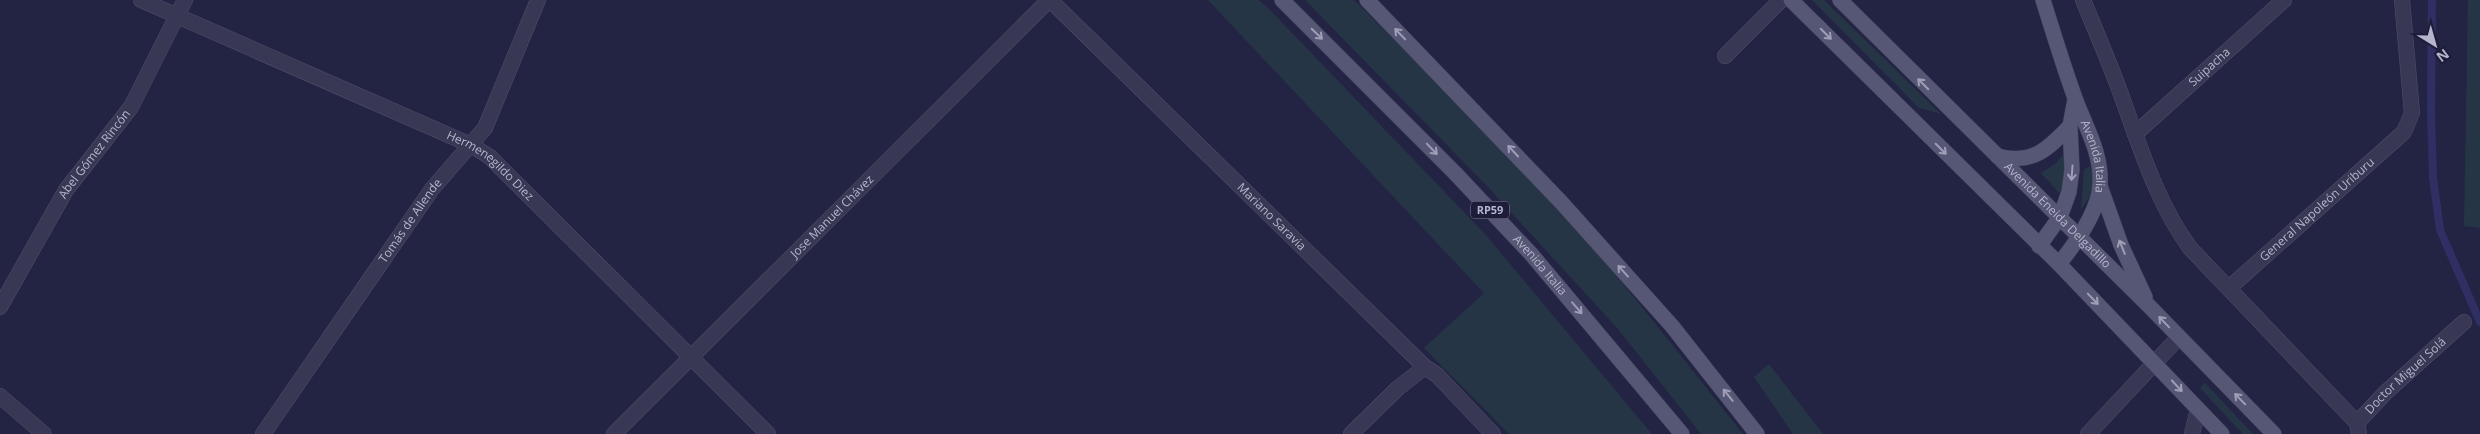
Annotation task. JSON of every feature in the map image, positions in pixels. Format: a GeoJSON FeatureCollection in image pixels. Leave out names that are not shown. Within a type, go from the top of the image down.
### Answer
{"type":"FeatureCollection","features":[{"type":"Feature","properties":{"kind":"main road","name":"Avenida Italia"},"geometry":{"type":"LineString","coordinates":[[1282,0],[1455,173],[1532,255],[1682,434]]}},
{"type":"Feature","properties":{"kind":"main road"},"geometry":{"type":"LineString","coordinates":[[1366,0],[1561,202],[1672,326],[1757,434]]}},
{"type":"Feature","properties":{"kind":"main road"},"geometry":{"type":"LineString","coordinates":[[1791,0],[2059,264],[2222,434]]}},
{"type":"Feature","properties":{"kind":"main road","name":"Avenida Eneida Delgadillo"},"geometry":{"type":"LineString","coordinates":[[1840,0],[1995,156],[2060,217],[2274,434]]}},
{"type":"Feature","properties":{"kind":"main road","name":"Avenida Italia"},"geometry":{"type":"LineString","coordinates":[[2043,0],[2075,98],[2100,164],[2100,186],[2080,238],[2059,264]]}},
{"type":"Feature","properties":{"kind":"main road","name":"Avenida Italia"},"geometry":{"type":"LineString","coordinates":[[2039,246],[2060,217],[2070,192],[2072,170],[2070,126],[2075,98]]}},
{"type":"Feature","properties":{"kind":"main road"},"geometry":{"type":"LineString","coordinates":[[1995,156],[2013,160],[2030,158],[2043,151],[2070,126]]}},
{"type":"Feature","properties":{"kind":"main road"},"geometry":{"type":"LineString","coordinates":[[2100,186],[2121,245],[2150,307]]}},
{"type":"Feature","properties":{"kind":"street","name":"Hermenegildo Diez"},"geometry":{"type":"LineString","coordinates":[[141,0],[471,145],[490,157],[692,356],[768,434]]}},
{"type":"Feature","properties":{"kind":"street","name":"Abel Gómez Rincón"},"geometry":{"type":"LineString","coordinates":[[0,307],[66,190],[131,107],[185,0]]}},
{"type":"Feature","properties":{"kind":"street","name":"Tomás de Allende"},"geometry":{"type":"LineString","coordinates":[[263,434],[432,189],[485,128],[538,0]]}},
{"type":"Feature","properties":{"kind":"street","name":"Jose Manuel Chávez"},"geometry":{"type":"LineString","coordinates":[[614,434],[1049,0]]}},
{"type":"Feature","properties":{"kind":"street","name":"Mariano Saravia"},"geometry":{"type":"LineString","coordinates":[[1049,0],[1425,367],[1437,375],[1493,434]]}},
{"type":"Feature","properties":{"kind":"street"},"geometry":{"type":"LineString","coordinates":[[1725,56],[1781,0]]}},
{"type":"Feature","properties":{"kind":"street"},"geometry":{"type":"LineString","coordinates":[[2083,0],[2124,102],[2134,134],[2175,228],[2190,248],[2358,428]]}},
{"type":"Feature","properties":{"kind":"street","name":"Suipacha"},"geometry":{"type":"LineString","coordinates":[[2134,134],[2284,0]]}},
{"type":"Feature","properties":{"kind":"street","name":"General Napoleón Uriburu"},"geometry":{"type":"LineString","coordinates":[[2229,288],[2404,132],[2412,113],[2402,0]]}},
{"type":"Feature","properties":{"kind":"street","name":"Doctor Miguel Solá"},"geometry":{"type":"LineString","coordinates":[[2358,428],[2385,393],[2464,322]]}},
{"type":"Feature","properties":{"kind":"street"},"geometry":{"type":"LineString","coordinates":[[2088,434],[2156,364],[2179,336]]}},
{"type":"Feature","properties":{"kind":"street"},"geometry":{"type":"LineString","coordinates":[[1351,434],[1398,388],[1425,367]]}},
{"type":"Feature","properties":{"kind":"street"},"geometry":{"type":"LineString","coordinates":[[0,396],[44,434]]}},
{"type":"Feature","properties":{"kind":"street"},"geometry":{"type":"LineString","coordinates":[[2192,434],[2198,409]]}},
{"type":"Feature","properties":{"kind":"shaded area"},"geometry":{"type":"Polygon","coordinates":[[[1208,0],[1259,0],[1271,11],[1485,234],[1652,434],[1509,434],[1424,348],[1484,293],[1208,0]]]}},
{"type":"Feature","properties":{"kind":"shaded area"},"geometry":{"type":"Polygon","coordinates":[[[1305,0],[1354,0],[1484,131],[1584,239],[1653,321],[1743,434],[1701,434],[1618,329],[1488,187],[1305,0]]]}},
{"type":"Feature","properties":{"kind":"shaded area"},"geometry":{"type":"Polygon","coordinates":[[[1812,0],[1824,0],[1941,114],[1919,108],[1812,0]]]}},
{"type":"Feature","properties":{"kind":"shaded area"},"geometry":{"type":"Polygon","coordinates":[[[2468,0],[2480,0],[2480,228],[2464,226],[2468,0]]]}},
{"type":"Feature","properties":{"kind":"shaded area"},"geometry":{"type":"Polygon","coordinates":[[[2067,150],[2063,197],[2041,173],[2055,164],[2067,150]]]}},
{"type":"Feature","properties":{"kind":"shaded area"},"geometry":{"type":"Polygon","coordinates":[[[2090,166],[2093,178],[2092,189],[2081,209],[2084,170],[2090,166]]]}},
{"type":"Feature","properties":{"kind":"shaded area"},"geometry":{"type":"Polygon","coordinates":[[[1769,364],[1823,434],[1793,434],[1754,377],[1769,364]]]}},
{"type":"Feature","properties":{"kind":"shaded area"},"geometry":{"type":"Polygon","coordinates":[[[2205,383],[2253,434],[2243,434],[2200,388],[2205,383]]]}},
{"type":"Feature","properties":{"kind":"waterway"},"geometry":{"type":"LineString","coordinates":[[2432,0],[2431,112],[2433,178],[2440,230],[2480,322]]}}]}
